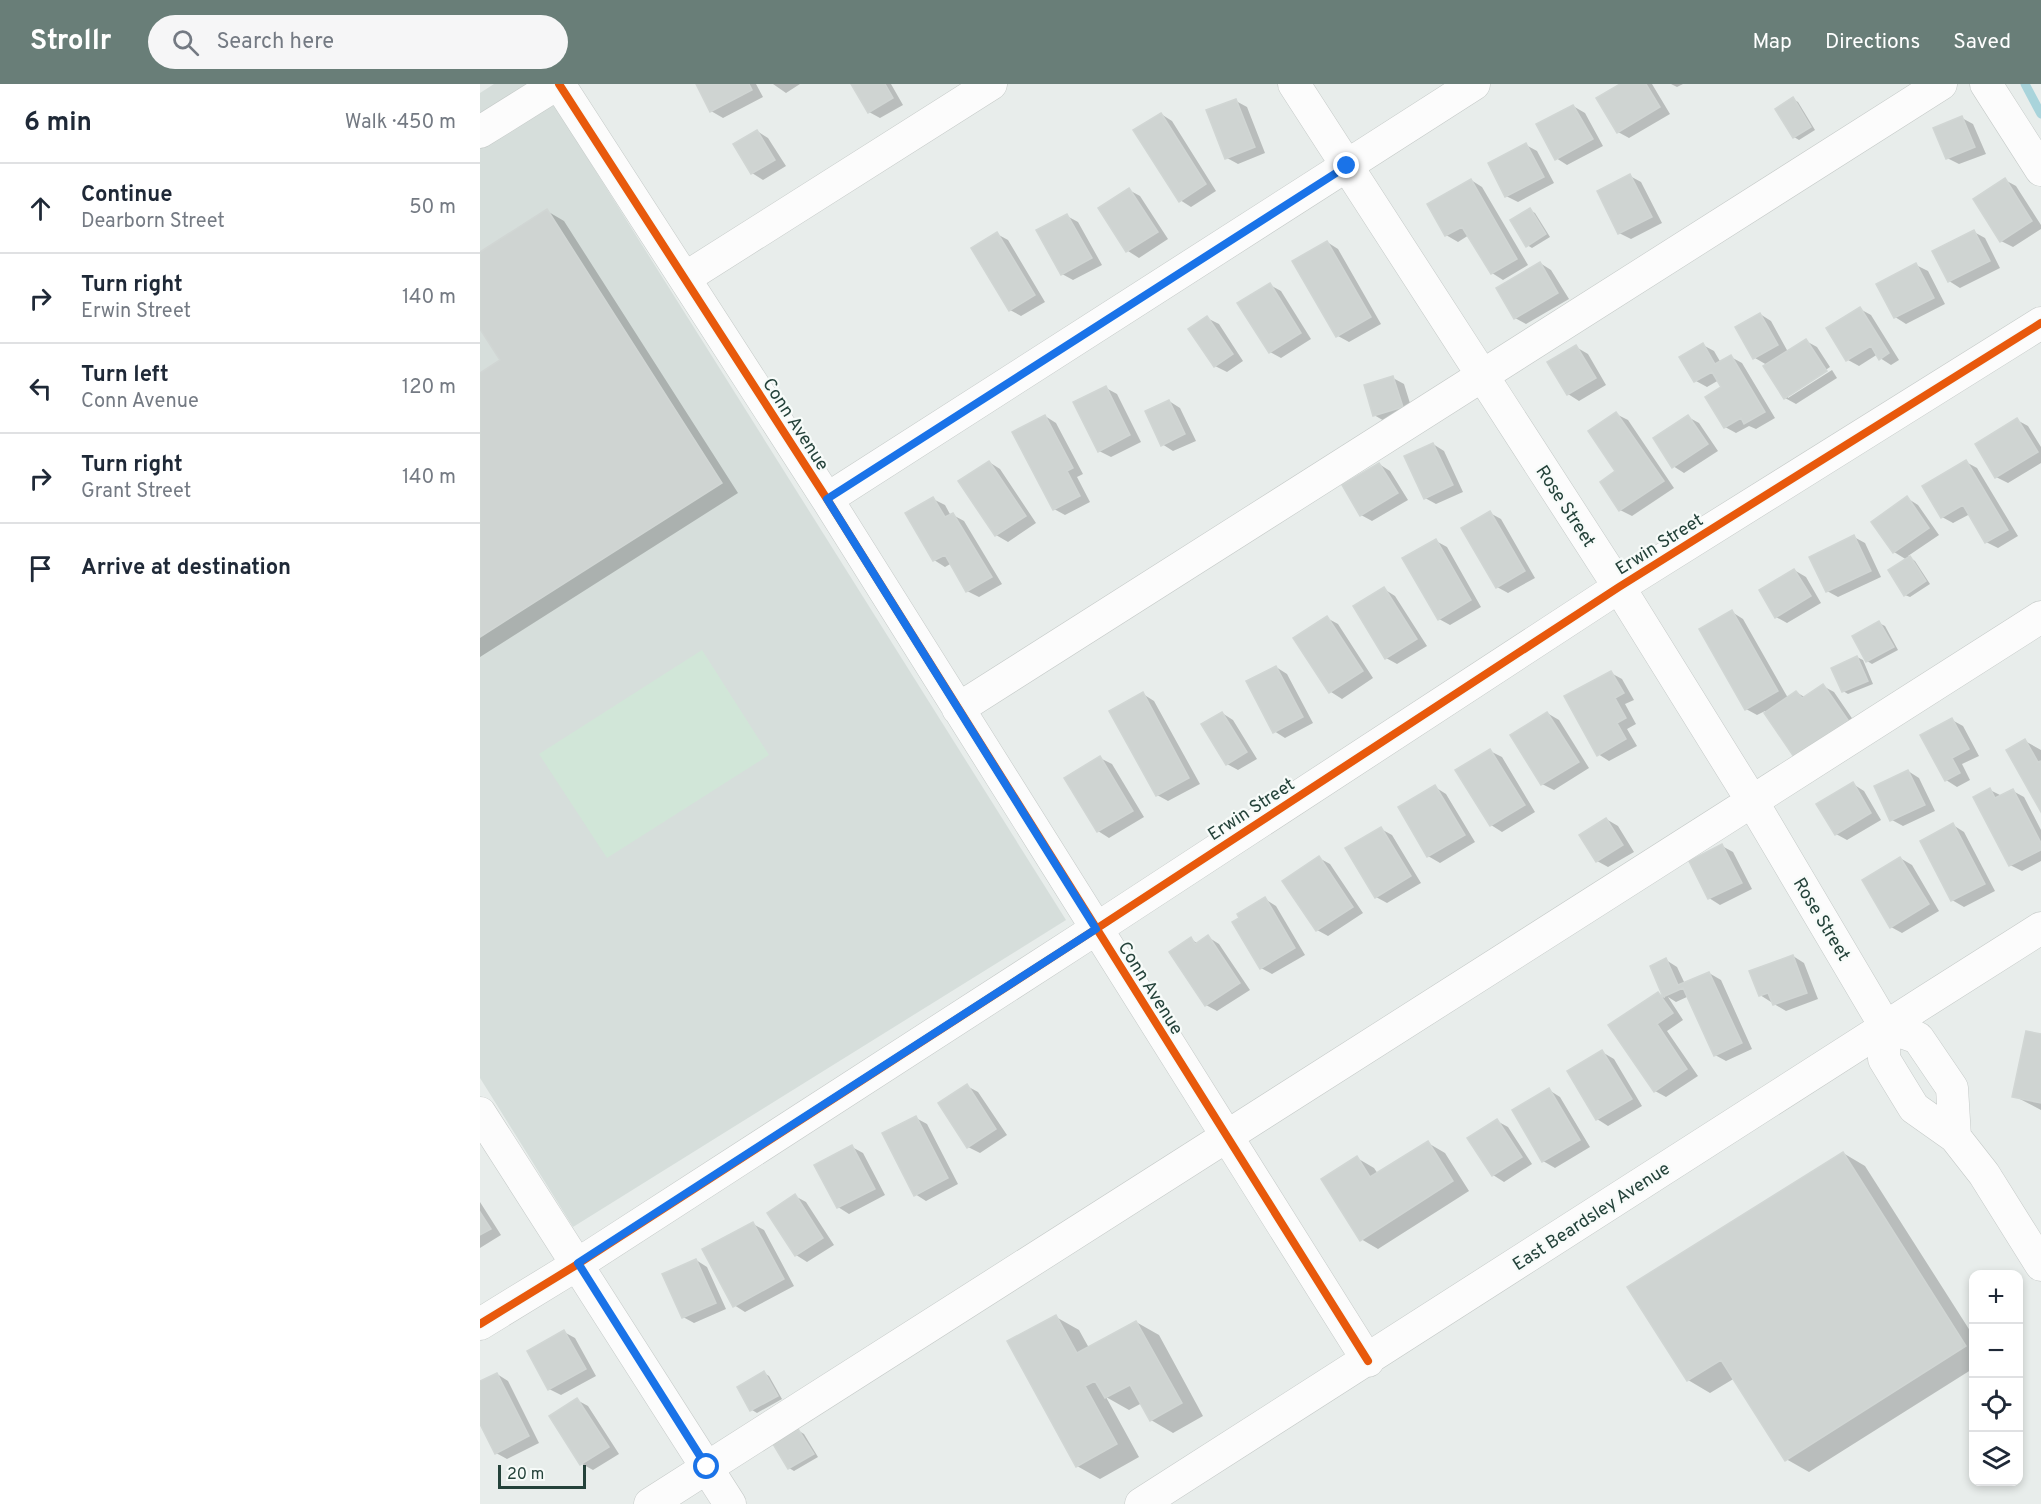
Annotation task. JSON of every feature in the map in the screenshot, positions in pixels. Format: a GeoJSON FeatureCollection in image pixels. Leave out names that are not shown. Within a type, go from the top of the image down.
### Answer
{"type":"FeatureCollection","features":[{"type":"Feature","properties":{"kind":"street"},"geometry":{"type":"LineString","coordinates":[[480,132],[558,84]]}},
{"type":"Feature","properties":{"kind":"street","name":"Conn Avenue"},"geometry":{"type":"LineString","coordinates":[[558,84],[827,499],[1368,1361]]}},
{"type":"Feature","properties":{"kind":"street"},"geometry":{"type":"LineString","coordinates":[[685,278],[991,84]]}},
{"type":"Feature","properties":{"kind":"street","name":"Rose Street"},"geometry":{"type":"LineString","coordinates":[[1294,84],[1618,587],[1752,801],[1885,1026]]}},
{"type":"Feature","properties":{"kind":"street"},"geometry":{"type":"LineString","coordinates":[[827,499],[1474,84]]}},
{"type":"Feature","properties":{"kind":"street"},"geometry":{"type":"LineString","coordinates":[[958,709],[1941,84]]}},
{"type":"Feature","properties":{"kind":"street"},"geometry":{"type":"LineString","coordinates":[[1986,84],[2041,170]]}},
{"type":"Feature","properties":{"kind":"street","name":"Erwin Street"},"geometry":{"type":"LineString","coordinates":[[480,1324],[1096,929],[1618,587],[2041,324]]}},
{"type":"Feature","properties":{"kind":"street"},"geometry":{"type":"LineString","coordinates":[[650,1504],[2041,617]]}},
{"type":"Feature","properties":{"kind":"street","name":"East Beardsley Avenue"},"geometry":{"type":"LineString","coordinates":[[1141,1504],[1368,1361],[1885,1026],[2041,928]]}},
{"type":"Feature","properties":{"kind":"street"},"geometry":{"type":"LineString","coordinates":[[1955,1137],[1952,1089],[1918,1038],[1885,1026],[1884,1059],[1914,1108],[1955,1137],[1984,1174],[2041,1265]]}},
{"type":"Feature","properties":{"kind":"street"},"geometry":{"type":"LineString","coordinates":[[480,1113],[730,1504]]}},
{"type":"Feature","properties":{"kind":"shaded area"},"geometry":{"type":"Polygon","coordinates":[[[494,84],[541,84],[1066,920],[573,1227],[480,1078],[480,93],[494,84]]]}},
{"type":"Feature","properties":{"kind":"green space"},"geometry":{"type":"Polygon","coordinates":[[[702,650],[769,755],[607,858],[539,754],[702,650]]]}},
{"type":"Feature","properties":{"kind":"building"},"geometry":{"type":"Polygon","coordinates":[[[696,84],[749,84],[752,90],[710,112],[696,84]]]}},
{"type":"Feature","properties":{"kind":"building"},"geometry":{"type":"Polygon","coordinates":[[[851,84],[885,84],[893,98],[868,113],[851,84]]]}},
{"type":"Feature","properties":{"kind":"building"},"geometry":{"type":"Polygon","coordinates":[[[1620,84],[1646,84],[1660,107],[1617,133],[1596,98],[1620,84]]]}},
{"type":"Feature","properties":{"kind":"building"},"geometry":{"type":"Polygon","coordinates":[[[1793,97],[1811,127],[1793,138],[1775,109],[1793,97]]]}},
{"type":"Feature","properties":{"kind":"building"},"geometry":{"type":"Polygon","coordinates":[[[1236,99],[1255,147],[1225,159],[1206,110],[1236,99]]]}},
{"type":"Feature","properties":{"kind":"building"},"geometry":{"type":"Polygon","coordinates":[[[1573,105],[1593,139],[1555,160],[1536,124],[1573,105]]]}},
{"type":"Feature","properties":{"kind":"building"},"geometry":{"type":"Polygon","coordinates":[[[1161,113],[1206,184],[1179,202],[1133,130],[1161,113]]]}},
{"type":"Feature","properties":{"kind":"building"},"geometry":{"type":"Polygon","coordinates":[[[1962,116],[1975,147],[1946,159],[1933,128],[1962,116]]]}},
{"type":"Feature","properties":{"kind":"building"},"geometry":{"type":"Polygon","coordinates":[[[757,130],[775,160],[751,174],[733,144],[757,130]]]}},
{"type":"Feature","properties":{"kind":"building"},"geometry":{"type":"Polygon","coordinates":[[[1526,143],[1544,177],[1505,197],[1488,163],[1526,143]]]}},
{"type":"Feature","properties":{"kind":"building"},"geometry":{"type":"Polygon","coordinates":[[[1630,174],[1652,217],[1618,234],[1597,191],[1630,174]]]}},
{"type":"Feature","properties":{"kind":"building"},"geometry":{"type":"Polygon","coordinates":[[[2005,178],[2032,221],[2000,242],[1973,199],[2005,178]]]}},
{"type":"Feature","properties":{"kind":"building"},"geometry":{"type":"Polygon","coordinates":[[[1471,179],[1517,259],[1491,274],[1462,227],[1445,236],[1427,204],[1471,179]]]}},
{"type":"Feature","properties":{"kind":"building"},"geometry":{"type":"Polygon","coordinates":[[[1129,188],[1158,232],[1126,252],[1098,208],[1129,188]]]}},
{"type":"Feature","properties":{"kind":"building"},"geometry":{"type":"Polygon","coordinates":[[[1530,208],[1546,234],[1526,247],[1510,220],[1530,208]]]}},
{"type":"Feature","properties":{"kind":"building"},"geometry":{"type":"Polygon","coordinates":[[[547,209],[722,483],[480,637],[480,373],[500,360],[480,329],[480,252],[547,209]]]}},
{"type":"Feature","properties":{"kind":"building"},"geometry":{"type":"Polygon","coordinates":[[[1067,214],[1092,258],[1061,275],[1036,230],[1067,214]]]}},
{"type":"Feature","properties":{"kind":"building"},"geometry":{"type":"Polygon","coordinates":[[[1974,230],[1990,261],[1948,282],[1932,251],[1974,230]]]}},
{"type":"Feature","properties":{"kind":"building"},"geometry":{"type":"Polygon","coordinates":[[[997,232],[1035,295],[1009,311],[971,248],[997,232]]]}},
{"type":"Feature","properties":{"kind":"building"},"geometry":{"type":"Polygon","coordinates":[[[1327,241],[1371,317],[1336,337],[1292,261],[1327,241]]]}},
{"type":"Feature","properties":{"kind":"building"},"geometry":{"type":"Polygon","coordinates":[[[1540,262],[1558,293],[1514,319],[1496,288],[1540,262]]]}},
{"type":"Feature","properties":{"kind":"building"},"geometry":{"type":"Polygon","coordinates":[[[1916,263],[1934,298],[1894,318],[1876,284],[1916,263]]]}},
{"type":"Feature","properties":{"kind":"building"},"geometry":{"type":"Polygon","coordinates":[[[1270,283],[1301,333],[1269,353],[1237,303],[1270,283]]]}},
{"type":"Feature","properties":{"kind":"building"},"geometry":{"type":"Polygon","coordinates":[[[1860,307],[1889,353],[1879,360],[1871,346],[1846,361],[1826,328],[1860,307]]]}},
{"type":"Feature","properties":{"kind":"building"},"geometry":{"type":"Polygon","coordinates":[[[1760,313],[1778,345],[1753,359],[1735,327],[1760,313]]]}},
{"type":"Feature","properties":{"kind":"building"},"geometry":{"type":"Polygon","coordinates":[[[1207,316],[1233,354],[1214,367],[1188,329],[1207,316]]]}},
{"type":"Feature","properties":{"kind":"building"},"geometry":{"type":"Polygon","coordinates":[[[1806,339],[1827,371],[1784,399],[1763,366],[1806,339]]]}},
{"type":"Feature","properties":{"kind":"building"},"geometry":{"type":"Polygon","coordinates":[[[1703,343],[1715,364],[1731,355],[1765,412],[1744,424],[1741,418],[1724,428],[1705,397],[1721,387],[1712,372],[1694,382],[1679,357],[1703,343]]]}},
{"type":"Feature","properties":{"kind":"building"},"geometry":{"type":"Polygon","coordinates":[[[1576,345],[1596,378],[1567,395],[1547,362],[1576,345]]]}},
{"type":"Feature","properties":{"kind":"building"},"geometry":{"type":"Polygon","coordinates":[[[1393,376],[1403,407],[1373,416],[1364,385],[1393,376]]]}},
{"type":"Feature","properties":{"kind":"building"},"geometry":{"type":"Polygon","coordinates":[[[1106,386],[1130,435],[1098,452],[1073,402],[1106,386]]]}},
{"type":"Feature","properties":{"kind":"building"},"geometry":{"type":"Polygon","coordinates":[[[1169,400],[1185,434],[1161,446],[1145,411],[1169,400]]]}},
{"type":"Feature","properties":{"kind":"building"},"geometry":{"type":"Polygon","coordinates":[[[1616,412],[1664,481],[1619,511],[1600,482],[1615,471],[1588,431],[1616,412]]]}},
{"type":"Feature","properties":{"kind":"building"},"geometry":{"type":"Polygon","coordinates":[[[1045,415],[1073,468],[1067,471],[1080,496],[1053,510],[1012,432],[1045,415]]]}},
{"type":"Feature","properties":{"kind":"building"},"geometry":{"type":"Polygon","coordinates":[[[1688,415],[1708,444],[1672,468],[1653,438],[1688,415]]]}},
{"type":"Feature","properties":{"kind":"building"},"geometry":{"type":"Polygon","coordinates":[[[2017,418],[2038,452],[1995,478],[1975,444],[2017,418]]]}},
{"type":"Feature","properties":{"kind":"building"},"geometry":{"type":"Polygon","coordinates":[[[1433,443],[1453,485],[1424,499],[1404,456],[1433,443]]]}},
{"type":"Feature","properties":{"kind":"building"},"geometry":{"type":"Polygon","coordinates":[[[1966,460],[2008,530],[1985,543],[1963,505],[1941,518],[1922,486],[1966,460]]]}},
{"type":"Feature","properties":{"kind":"building"},"geometry":{"type":"Polygon","coordinates":[[[989,461],[1026,516],[995,536],[958,481],[989,461]]]}},
{"type":"Feature","properties":{"kind":"building"},"geometry":{"type":"Polygon","coordinates":[[[1379,463],[1398,493],[1360,516],[1342,485],[1379,463]]]}},
{"type":"Feature","properties":{"kind":"building"},"geometry":{"type":"Polygon","coordinates":[[[1907,496],[1929,528],[1893,553],[1871,522],[1907,496]]]}},
{"type":"Feature","properties":{"kind":"building"},"geometry":{"type":"Polygon","coordinates":[[[933,497],[945,517],[953,513],[992,577],[966,592],[945,555],[933,561],[905,513],[933,497]]]}},
{"type":"Feature","properties":{"kind":"building"},"geometry":{"type":"Polygon","coordinates":[[[1490,511],[1525,571],[1496,588],[1461,528],[1490,511]]]}},
{"type":"Feature","properties":{"kind":"building"},"geometry":{"type":"Polygon","coordinates":[[[1854,535],[1871,571],[1826,592],[1809,557],[1854,535]]]}},
{"type":"Feature","properties":{"kind":"building"},"geometry":{"type":"Polygon","coordinates":[[[1436,539],[1471,600],[1438,620],[1402,558],[1436,539]]]}},
{"type":"Feature","properties":{"kind":"building"},"geometry":{"type":"Polygon","coordinates":[[[1910,556],[1926,581],[1904,596],[1888,570],[1910,556]]]}},
{"type":"Feature","properties":{"kind":"building"},"geometry":{"type":"Polygon","coordinates":[[[1794,569],[1811,596],[1775,618],[1759,590],[1794,569]]]}},
{"type":"Feature","properties":{"kind":"building"},"geometry":{"type":"Polygon","coordinates":[[[1384,587],[1417,639],[1385,659],[1353,606],[1384,587]]]}},
{"type":"Feature","properties":{"kind":"building"},"geometry":{"type":"Polygon","coordinates":[[[1732,610],[1778,691],[1745,710],[1699,629],[1732,610]]]}},
{"type":"Feature","properties":{"kind":"building"},"geometry":{"type":"Polygon","coordinates":[[[1327,616],[1363,671],[1329,693],[1293,638],[1327,616]]]}},
{"type":"Feature","properties":{"kind":"building"},"geometry":{"type":"Polygon","coordinates":[[[1879,621],[1894,647],[1866,662],[1852,636],[1879,621]]]}},
{"type":"Feature","properties":{"kind":"building"},"geometry":{"type":"Polygon","coordinates":[[[1857,656],[1868,681],[1842,692],[1831,668],[1857,656]]]}},
{"type":"Feature","properties":{"kind":"building"},"geometry":{"type":"Polygon","coordinates":[[[1276,666],[1303,717],[1273,733],[1246,681],[1276,666]]]}},
{"type":"Feature","properties":{"kind":"building"},"geometry":{"type":"Polygon","coordinates":[[[1611,671],[1624,693],[1615,698],[1626,718],[1617,723],[1626,739],[1597,756],[1564,696],[1611,671]]]}},
{"type":"Feature","properties":{"kind":"building"},"geometry":{"type":"Polygon","coordinates":[[[1823,684],[1848,720],[1794,757],[1764,713],[1796,691],[1802,698],[1823,684]]]}},
{"type":"Feature","properties":{"kind":"building"},"geometry":{"type":"Polygon","coordinates":[[[1143,692],[1189,778],[1156,796],[1109,711],[1143,692]]]}},
{"type":"Feature","properties":{"kind":"building"},"geometry":{"type":"Polygon","coordinates":[[[1222,712],[1247,752],[1226,765],[1201,724],[1222,712]]]}},
{"type":"Feature","properties":{"kind":"building"},"geometry":{"type":"Polygon","coordinates":[[[1547,712],[1579,762],[1541,785],[1510,735],[1547,712]]]}},
{"type":"Feature","properties":{"kind":"building"},"geometry":{"type":"Polygon","coordinates":[[[1952,718],[1969,749],[1952,758],[1960,773],[1945,781],[1920,735],[1952,718]]]}},
{"type":"Feature","properties":{"kind":"building"},"geometry":{"type":"Polygon","coordinates":[[[2025,739],[2038,762],[2041,761],[2041,812],[2006,750],[2025,739]]]}},
{"type":"Feature","properties":{"kind":"building"},"geometry":{"type":"Polygon","coordinates":[[[1490,749],[1525,805],[1490,826],[1455,770],[1490,749]]]}},
{"type":"Feature","properties":{"kind":"building"},"geometry":{"type":"Polygon","coordinates":[[[1100,756],[1133,811],[1097,832],[1064,778],[1100,756]]]}},
{"type":"Feature","properties":{"kind":"building"},"geometry":{"type":"Polygon","coordinates":[[[1908,770],[1925,805],[1890,821],[1874,786],[1908,770]]]}},
{"type":"Feature","properties":{"kind":"building"},"geometry":{"type":"Polygon","coordinates":[[[1853,782],[1871,813],[1835,835],[1816,804],[1853,782]]]}},
{"type":"Feature","properties":{"kind":"building"},"geometry":{"type":"Polygon","coordinates":[[[1435,785],[1465,835],[1427,857],[1398,807],[1435,785]]]}},
{"type":"Feature","properties":{"kind":"building"},"geometry":{"type":"Polygon","coordinates":[[[1990,788],[1995,798],[2013,789],[2041,843],[2041,850],[2009,866],[1973,797],[1990,788]]]}},
{"type":"Feature","properties":{"kind":"building"},"geometry":{"type":"Polygon","coordinates":[[[1606,818],[1623,845],[1596,862],[1579,835],[1606,818]]]}},
{"type":"Feature","properties":{"kind":"building"},"geometry":{"type":"Polygon","coordinates":[[[1953,823],[1985,884],[1951,901],[1920,841],[1953,823]]]}},
{"type":"Feature","properties":{"kind":"building"},"geometry":{"type":"Polygon","coordinates":[[[1381,827],[1411,876],[1375,898],[1345,848],[1381,827]]]}},
{"type":"Feature","properties":{"kind":"building"},"geometry":{"type":"Polygon","coordinates":[[[1722,844],[1742,883],[1708,899],[1689,861],[1722,844]]]}},
{"type":"Feature","properties":{"kind":"building"},"geometry":{"type":"Polygon","coordinates":[[[1319,856],[1353,907],[1316,931],[1282,881],[1319,856]]]}},
{"type":"Feature","properties":{"kind":"building"},"geometry":{"type":"Polygon","coordinates":[[[1900,857],[1929,904],[1890,928],[1862,880],[1900,857]]]}},
{"type":"Feature","properties":{"kind":"building"},"geometry":{"type":"Polygon","coordinates":[[[1265,897],[1295,948],[1260,969],[1232,922],[1239,918],[1237,914],[1265,897]]]}},
{"type":"Feature","properties":{"kind":"building"},"geometry":{"type":"Polygon","coordinates":[[[1208,935],[1240,983],[1205,1006],[1169,952],[1191,937],[1195,944],[1208,935]]]}},
{"type":"Feature","properties":{"kind":"building"},"geometry":{"type":"Polygon","coordinates":[[[1793,955],[1807,993],[1773,1005],[1768,993],[1759,996],[1749,971],[1793,955]]]}},
{"type":"Feature","properties":{"kind":"building"},"geometry":{"type":"Polygon","coordinates":[[[1666,958],[1678,985],[1709,972],[1742,1043],[1714,1056],[1683,988],[1663,997],[1650,966],[1666,958]]]}},
{"type":"Feature","properties":{"kind":"building"},"geometry":{"type":"Polygon","coordinates":[[[1658,992],[1673,1013],[1657,1024],[1687,1069],[1654,1092],[1608,1025],[1658,992]]]}},
{"type":"Feature","properties":{"kind":"building"},"geometry":{"type":"Polygon","coordinates":[[[2026,1031],[2041,1034],[2041,1103],[2012,1097],[2026,1031]]]}},
{"type":"Feature","properties":{"kind":"building"},"geometry":{"type":"Polygon","coordinates":[[[1602,1050],[1632,1099],[1596,1120],[1567,1071],[1602,1050]]]}},
{"type":"Feature","properties":{"kind":"building"},"geometry":{"type":"Polygon","coordinates":[[[967,1084],[996,1129],[967,1148],[938,1103],[967,1084]]]}},
{"type":"Feature","properties":{"kind":"building"},"geometry":{"type":"Polygon","coordinates":[[[1549,1088],[1580,1140],[1542,1162],[1512,1110],[1549,1088]]]}},
{"type":"Feature","properties":{"kind":"building"},"geometry":{"type":"Polygon","coordinates":[[[916,1116],[948,1178],[914,1196],[882,1133],[916,1116]]]}},
{"type":"Feature","properties":{"kind":"building"},"geometry":{"type":"Polygon","coordinates":[[[1497,1119],[1522,1157],[1492,1176],[1467,1138],[1497,1119]]]}},
{"type":"Feature","properties":{"kind":"building"},"geometry":{"type":"Polygon","coordinates":[[[1428,1141],[1453,1181],[1360,1241],[1321,1179],[1357,1156],[1370,1177],[1428,1141]]]}},
{"type":"Feature","properties":{"kind":"building"},"geometry":{"type":"Polygon","coordinates":[[[852,1145],[875,1189],[837,1208],[814,1165],[852,1145]]]}},
{"type":"Feature","properties":{"kind":"building"},"geometry":{"type":"Polygon","coordinates":[[[1843,1152],[1966,1346],[1785,1461],[1721,1360],[1687,1381],[1627,1287],[1843,1152]]]}},
{"type":"Feature","properties":{"kind":"building"},"geometry":{"type":"Polygon","coordinates":[[[795,1194],[823,1238],[795,1256],[767,1213],[795,1194]]]}},
{"type":"Feature","properties":{"kind":"building"},"geometry":{"type":"Polygon","coordinates":[[[480,1212],[491,1229],[480,1235],[480,1212]]]}},
{"type":"Feature","properties":{"kind":"building"},"geometry":{"type":"Polygon","coordinates":[[[753,1222],[784,1279],[733,1307],[702,1249],[753,1222]]]}},
{"type":"Feature","properties":{"kind":"building"},"geometry":{"type":"Polygon","coordinates":[[[696,1259],[716,1303],[682,1318],[662,1274],[696,1259]]]}},
{"type":"Feature","properties":{"kind":"building"},"geometry":{"type":"Polygon","coordinates":[[[1056,1315],[1077,1353],[1136,1321],[1182,1403],[1150,1421],[1130,1385],[1105,1398],[1095,1381],[1085,1386],[1117,1444],[1076,1467],[1007,1341],[1056,1315]]]}},
{"type":"Feature","properties":{"kind":"building"},"geometry":{"type":"Polygon","coordinates":[[[564,1330],[586,1369],[548,1390],[527,1351],[564,1330]]]}},
{"type":"Feature","properties":{"kind":"building"},"geometry":{"type":"Polygon","coordinates":[[[764,1371],[778,1396],[750,1411],[737,1387],[764,1371]]]}},
{"type":"Feature","properties":{"kind":"building"},"geometry":{"type":"Polygon","coordinates":[[[497,1373],[529,1436],[495,1454],[480,1424],[480,1381],[497,1373]]]}},
{"type":"Feature","properties":{"kind":"building"},"geometry":{"type":"Polygon","coordinates":[[[577,1398],[609,1447],[580,1465],[549,1416],[577,1398]]]}},
{"type":"Feature","properties":{"kind":"building"},"geometry":{"type":"Polygon","coordinates":[[[798,1429],[814,1454],[788,1469],[773,1444],[798,1429]]]}},
{"type":"Feature","properties":{"kind":"waterway"},"geometry":{"type":"LineString","coordinates":[[2025,84],[2041,114]]}},
{"type":"Feature","properties":{"kind":"cycle path"},"geometry":{"type":"LineString","coordinates":[[559,84],[827,499],[1368,1361]]}},
{"type":"Feature","properties":{"kind":"cycle path"},"geometry":{"type":"LineString","coordinates":[[480,1324],[578,1264],[1096,929],[1619,587],[2041,323]]}},
{"type":"Feature","properties":{"kind":"route"},"geometry":{"type":"LineString","coordinates":[[707,1467],[578,1263],[1096,929],[827,499],[1347,166]]}}]}
